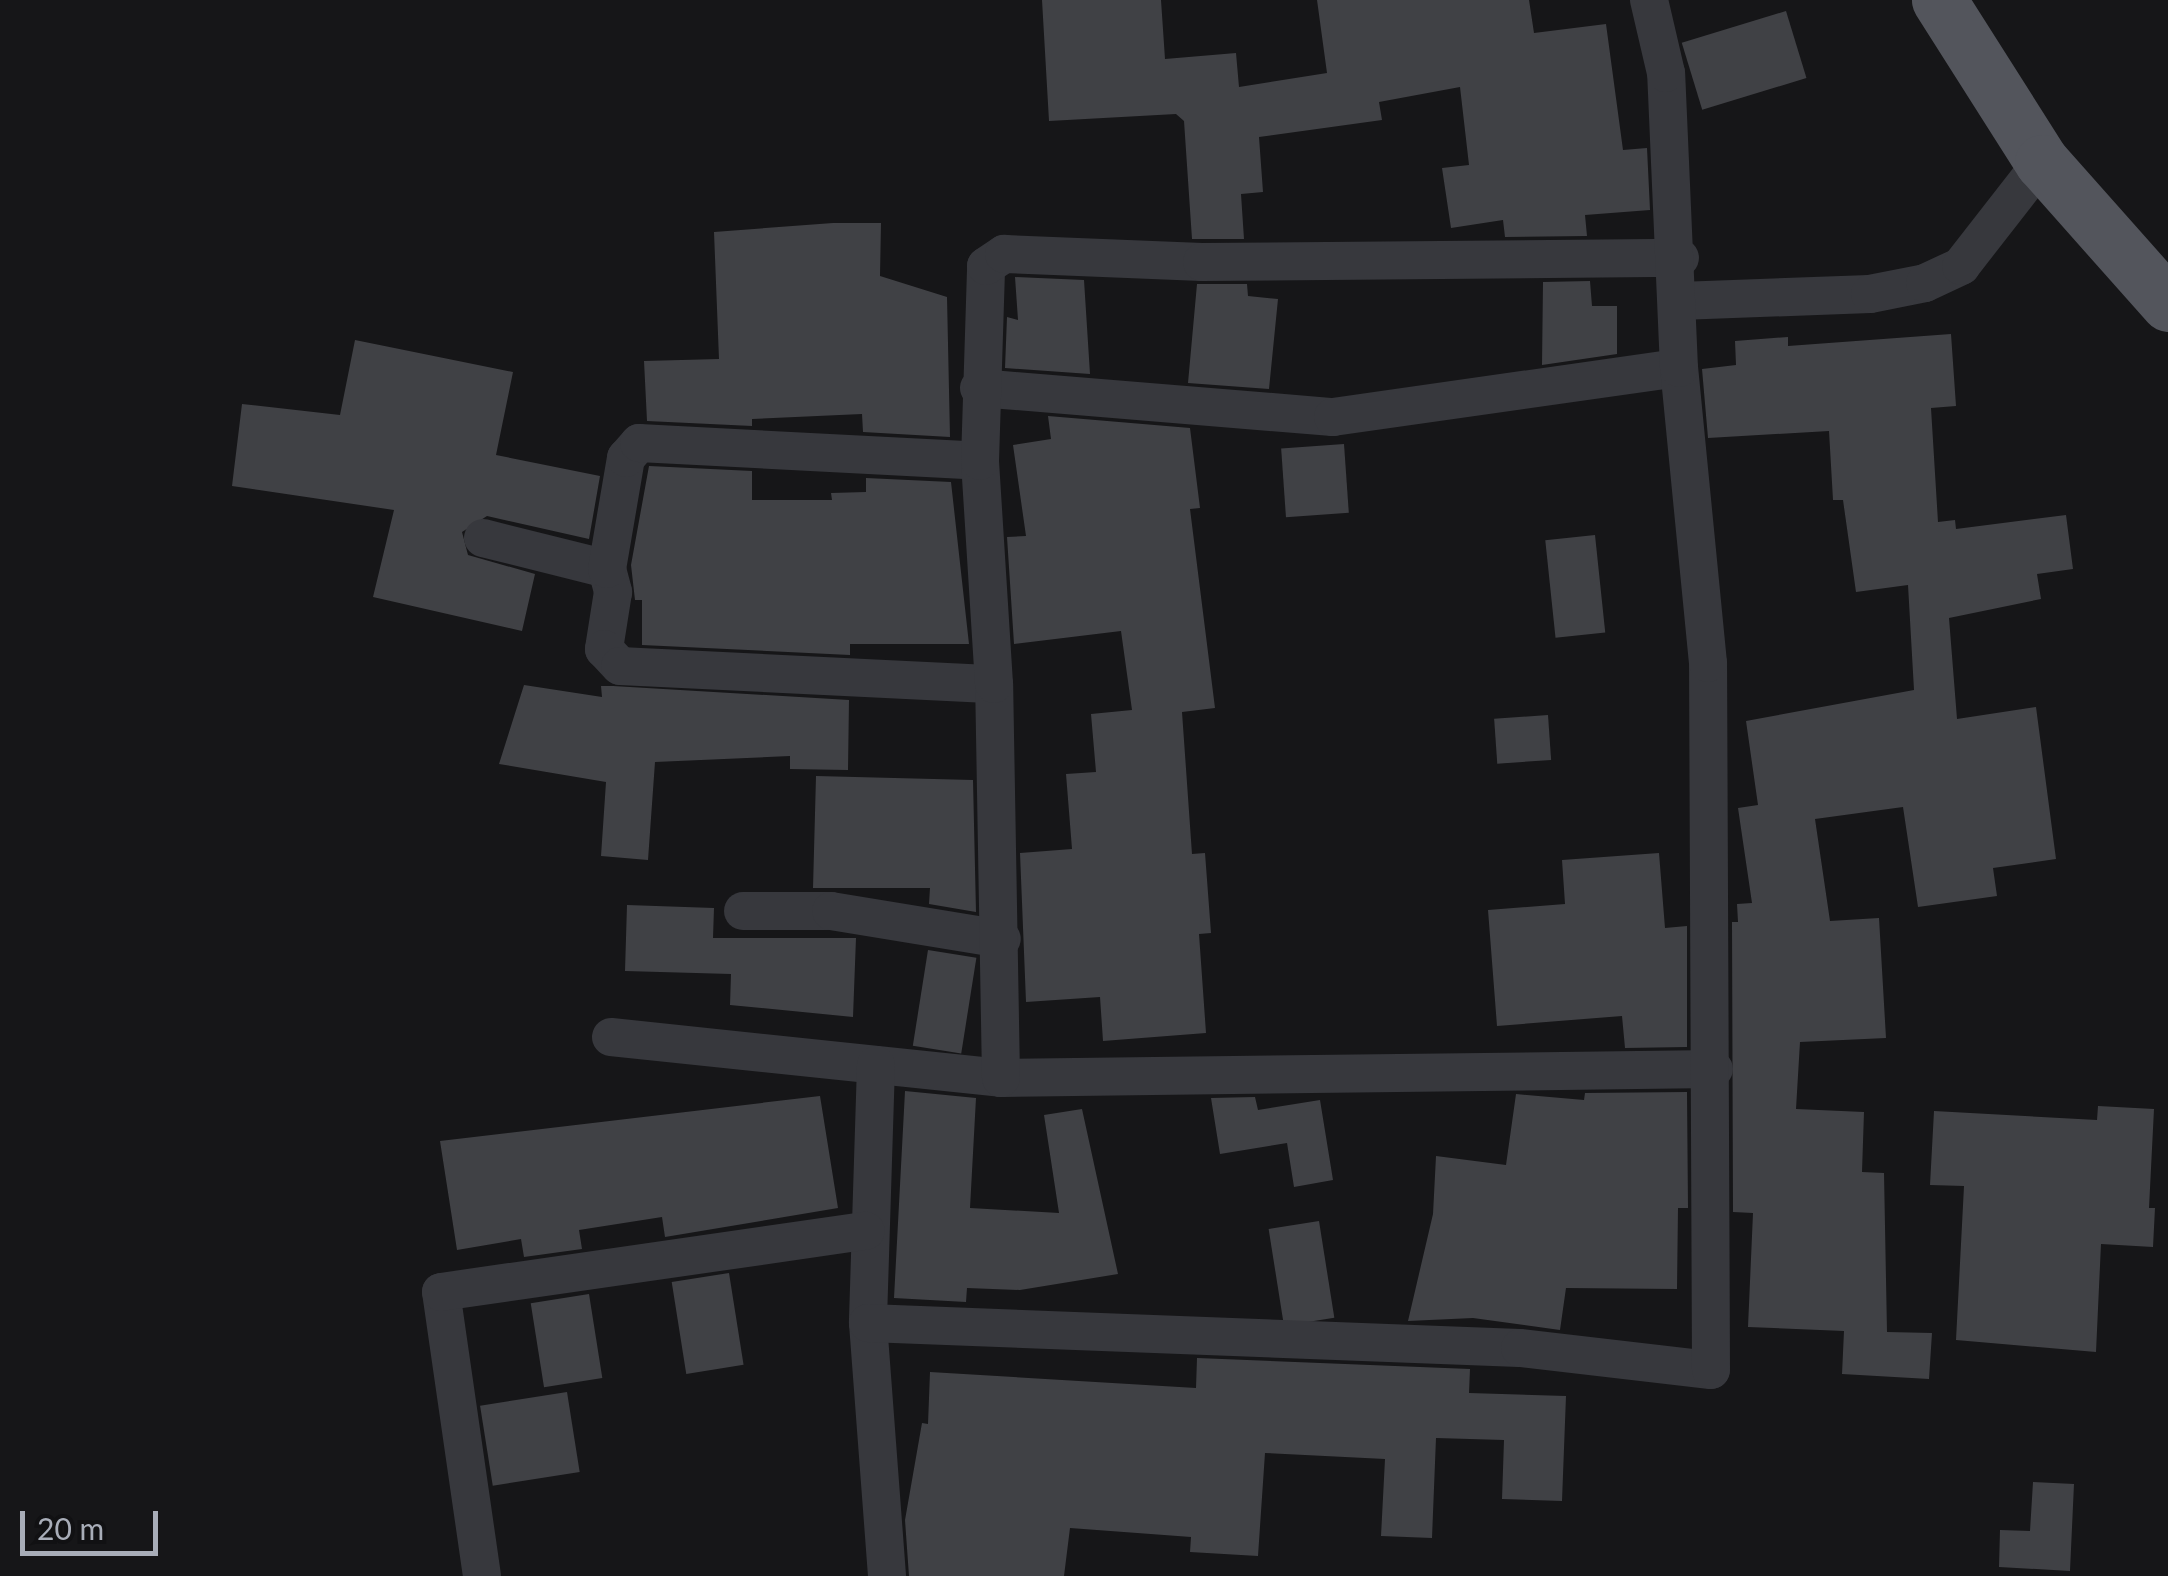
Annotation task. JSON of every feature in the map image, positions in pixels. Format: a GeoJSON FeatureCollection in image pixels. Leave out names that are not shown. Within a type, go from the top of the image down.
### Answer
{"type":"FeatureCollection","features":[{"type":"Feature","properties":{"kind":"main road"},"geometry":{"type":"LineString","coordinates":[[1939,0],[2042,162],[2168,304]]}},
{"type":"Feature","properties":{"kind":"street"},"geometry":{"type":"LineString","coordinates":[[868,1323],[1520,1348],[1711,1370],[1714,1069],[1708,663],[1679,368],[1680,258],[1666,73],[1649,0]]}},
{"type":"Feature","properties":{"kind":"street"},"geometry":{"type":"LineString","coordinates":[[1679,301],[1870,294],[1926,282],[1961,266],[2042,162]]}},
{"type":"Feature","properties":{"kind":"street"},"geometry":{"type":"LineString","coordinates":[[1001,1078],[1002,938],[994,684],[980,462],[981,284],[986,266],[1004,254],[1202,262],[1680,258]]}},
{"type":"Feature","properties":{"kind":"street"},"geometry":{"type":"LineString","coordinates":[[979,388],[1333,417],[1679,368]]}},
{"type":"Feature","properties":{"kind":"street"},"geometry":{"type":"LineString","coordinates":[[980,462],[638,444],[626,458],[607,569],[613,592],[604,649],[620,666],[994,684]]}},
{"type":"Feature","properties":{"kind":"street"},"geometry":{"type":"LineString","coordinates":[[484,538],[607,569]]}},
{"type":"Feature","properties":{"kind":"street"},"geometry":{"type":"LineString","coordinates":[[743,911],[830,910],[1002,938]]}},
{"type":"Feature","properties":{"kind":"street"},"geometry":{"type":"LineString","coordinates":[[611,1037],[1001,1078],[1714,1069]]}},
{"type":"Feature","properties":{"kind":"street"},"geometry":{"type":"LineString","coordinates":[[876,1065],[866,1232],[868,1323],[887,1576]]}},
{"type":"Feature","properties":{"kind":"street"},"geometry":{"type":"LineString","coordinates":[[482,1576],[440,1292],[866,1232]]}},
{"type":"Feature","properties":{"kind":"building"},"geometry":{"type":"Polygon","coordinates":[[[1042,0],[1161,0],[1165,59],[1236,53],[1239,87],[1327,73],[1317,0],[1529,0],[1534,33],[1606,24],[1623,150],[1647,148],[1650,210],[1585,215],[1587,236],[1505,237],[1503,220],[1451,228],[1442,168],[1469,165],[1460,87],[1379,102],[1382,120],[1259,137],[1263,192],[1241,194],[1244,239],[1192,239],[1184,121],[1176,114],[1049,121],[1042,0]]]}},
{"type":"Feature","properties":{"kind":"building"},"geometry":{"type":"Polygon","coordinates":[[[1786,11],[1806,78],[1702,110],[1682,43],[1786,11]]]}},
{"type":"Feature","properties":{"kind":"building"},"geometry":{"type":"Polygon","coordinates":[[[881,223],[880,276],[947,297],[950,437],[863,432],[862,414],[752,419],[752,426],[647,421],[644,361],[719,359],[714,232],[881,223]]]}},
{"type":"Feature","properties":{"kind":"building"},"geometry":{"type":"Polygon","coordinates":[[[1015,277],[1084,280],[1090,374],[1005,368],[1007,317],[1018,320],[1015,277]]]}},
{"type":"Feature","properties":{"kind":"building"},"geometry":{"type":"Polygon","coordinates":[[[1590,281],[1592,306],[1617,306],[1617,354],[1542,365],[1543,282],[1590,281]]]}},
{"type":"Feature","properties":{"kind":"building"},"geometry":{"type":"Polygon","coordinates":[[[1197,284],[1247,284],[1248,296],[1278,299],[1269,389],[1188,383],[1197,284]]]}},
{"type":"Feature","properties":{"kind":"building"},"geometry":{"type":"Polygon","coordinates":[[[1951,334],[1956,406],[1931,408],[1938,522],[1955,520],[1956,529],[2066,515],[2073,569],[2037,574],[2041,599],[1949,618],[1957,719],[2036,707],[2056,859],[1993,868],[1997,896],[1918,907],[1903,807],[1815,819],[1830,921],[1879,918],[1886,1038],[1800,1042],[1796,1109],[1864,1112],[1862,1172],[1884,1173],[1887,1332],[1932,1333],[1929,1379],[1842,1374],[1844,1331],[1748,1327],[1753,1213],[1733,1212],[1732,922],[1738,922],[1737,904],[1752,903],[1738,808],[1758,805],[1746,721],[1914,690],[1908,585],[1856,592],[1843,500],[1833,500],[1829,431],[1708,438],[1702,369],[1736,365],[1735,341],[1788,337],[1788,346],[1951,334]]]}},
{"type":"Feature","properties":{"kind":"building"},"geometry":{"type":"Polygon","coordinates":[[[355,340],[513,372],[496,455],[600,476],[589,539],[487,516],[462,532],[468,555],[535,574],[522,631],[373,597],[394,510],[232,486],[242,404],[340,415],[355,340]]]}},
{"type":"Feature","properties":{"kind":"building"},"geometry":{"type":"Polygon","coordinates":[[[1048,416],[1190,428],[1200,508],[1190,509],[1215,708],[1182,712],[1192,854],[1205,853],[1211,933],[1199,934],[1206,1033],[1103,1041],[1100,997],[1026,1002],[1020,853],[1072,849],[1066,774],[1096,772],[1091,714],[1132,710],[1121,631],[1014,644],[1007,537],[1026,536],[1013,445],[1051,439],[1048,416]]]}},
{"type":"Feature","properties":{"kind":"building"},"geometry":{"type":"Polygon","coordinates":[[[1344,444],[1349,513],[1286,517],[1281,448],[1344,444]]]}},
{"type":"Feature","properties":{"kind":"building"},"geometry":{"type":"Polygon","coordinates":[[[649,466],[752,471],[752,500],[832,500],[831,493],[866,492],[866,478],[951,482],[969,644],[850,644],[850,655],[642,645],[642,600],[635,600],[631,565],[649,466]]]}},
{"type":"Feature","properties":{"kind":"building"},"geometry":{"type":"Polygon","coordinates":[[[1595,535],[1605,632],[1556,638],[1545,540],[1595,535]]]}},
{"type":"Feature","properties":{"kind":"building"},"geometry":{"type":"Polygon","coordinates":[[[524,685],[602,697],[601,686],[613,686],[849,700],[848,770],[790,769],[790,756],[655,762],[648,860],[601,856],[606,782],[499,764],[524,685]]]}},
{"type":"Feature","properties":{"kind":"building"},"geometry":{"type":"Polygon","coordinates":[[[1548,715],[1551,760],[1497,764],[1494,719],[1548,715]]]}},
{"type":"Feature","properties":{"kind":"building"},"geometry":{"type":"Polygon","coordinates":[[[816,776],[973,780],[976,912],[929,904],[930,888],[813,888],[816,776]]]}},
{"type":"Feature","properties":{"kind":"building"},"geometry":{"type":"Polygon","coordinates":[[[1659,853],[1665,928],[1687,926],[1687,1047],[1625,1048],[1622,1016],[1497,1026],[1488,910],[1565,904],[1562,860],[1659,853]]]}},
{"type":"Feature","properties":{"kind":"building"},"geometry":{"type":"Polygon","coordinates":[[[627,905],[714,908],[713,938],[856,938],[853,1017],[730,1005],[731,974],[625,971],[627,905]]]}},
{"type":"Feature","properties":{"kind":"building"},"geometry":{"type":"Polygon","coordinates":[[[928,950],[976,958],[961,1053],[913,1046],[928,950]]]}},
{"type":"Feature","properties":{"kind":"building"},"geometry":{"type":"Polygon","coordinates":[[[905,1091],[976,1098],[970,1208],[1059,1213],[1044,1115],[1082,1109],[1118,1274],[1020,1290],[967,1288],[966,1302],[894,1298],[905,1091]]]}},
{"type":"Feature","properties":{"kind":"building"},"geometry":{"type":"Polygon","coordinates":[[[1687,1092],[1688,1208],[1678,1208],[1677,1289],[1566,1288],[1560,1330],[1473,1318],[1408,1321],[1433,1214],[1436,1156],[1506,1165],[1516,1094],[1584,1100],[1585,1093],[1687,1092]]]}},
{"type":"Feature","properties":{"kind":"building"},"geometry":{"type":"Polygon","coordinates":[[[820,1096],[838,1208],[665,1237],[662,1217],[579,1230],[582,1249],[524,1257],[521,1239],[457,1250],[440,1141],[820,1096]]]}},
{"type":"Feature","properties":{"kind":"building"},"geometry":{"type":"Polygon","coordinates":[[[1255,1097],[1258,1110],[1320,1100],[1333,1180],[1294,1187],[1287,1143],[1220,1154],[1211,1098],[1255,1097]]]}},
{"type":"Feature","properties":{"kind":"building"},"geometry":{"type":"Polygon","coordinates":[[[2098,1106],[2154,1109],[2149,1208],[2155,1208],[2153,1247],[2101,1244],[2096,1352],[1956,1340],[1964,1186],[1930,1185],[1934,1111],[2097,1120],[2098,1106]]]}},
{"type":"Feature","properties":{"kind":"building"},"geometry":{"type":"Polygon","coordinates":[[[1319,1221],[1334,1318],[1284,1326],[1269,1229],[1319,1221]]]}},
{"type":"Feature","properties":{"kind":"building"},"geometry":{"type":"Polygon","coordinates":[[[729,1273],[744,1365],[686,1374],[672,1282],[729,1273]]]}},
{"type":"Feature","properties":{"kind":"building"},"geometry":{"type":"Polygon","coordinates":[[[589,1294],[602,1378],[544,1387],[531,1303],[589,1294]]]}},
{"type":"Feature","properties":{"kind":"building"},"geometry":{"type":"Polygon","coordinates":[[[1197,1358],[1470,1369],[1469,1393],[1566,1396],[1562,1501],[1502,1499],[1504,1440],[1436,1438],[1432,1538],[1381,1536],[1385,1459],[1265,1453],[1258,1556],[1190,1552],[1191,1537],[1070,1528],[1064,1576],[909,1576],[905,1520],[922,1423],[928,1424],[930,1372],[1196,1388],[1197,1358]]]}},
{"type":"Feature","properties":{"kind":"building"},"geometry":{"type":"Polygon","coordinates":[[[567,1392],[580,1472],[493,1486],[480,1406],[567,1392]]]}},
{"type":"Feature","properties":{"kind":"building"},"geometry":{"type":"Polygon","coordinates":[[[2033,1482],[2074,1484],[2070,1571],[1999,1567],[2000,1530],[2030,1531],[2033,1482]]]}}]}
